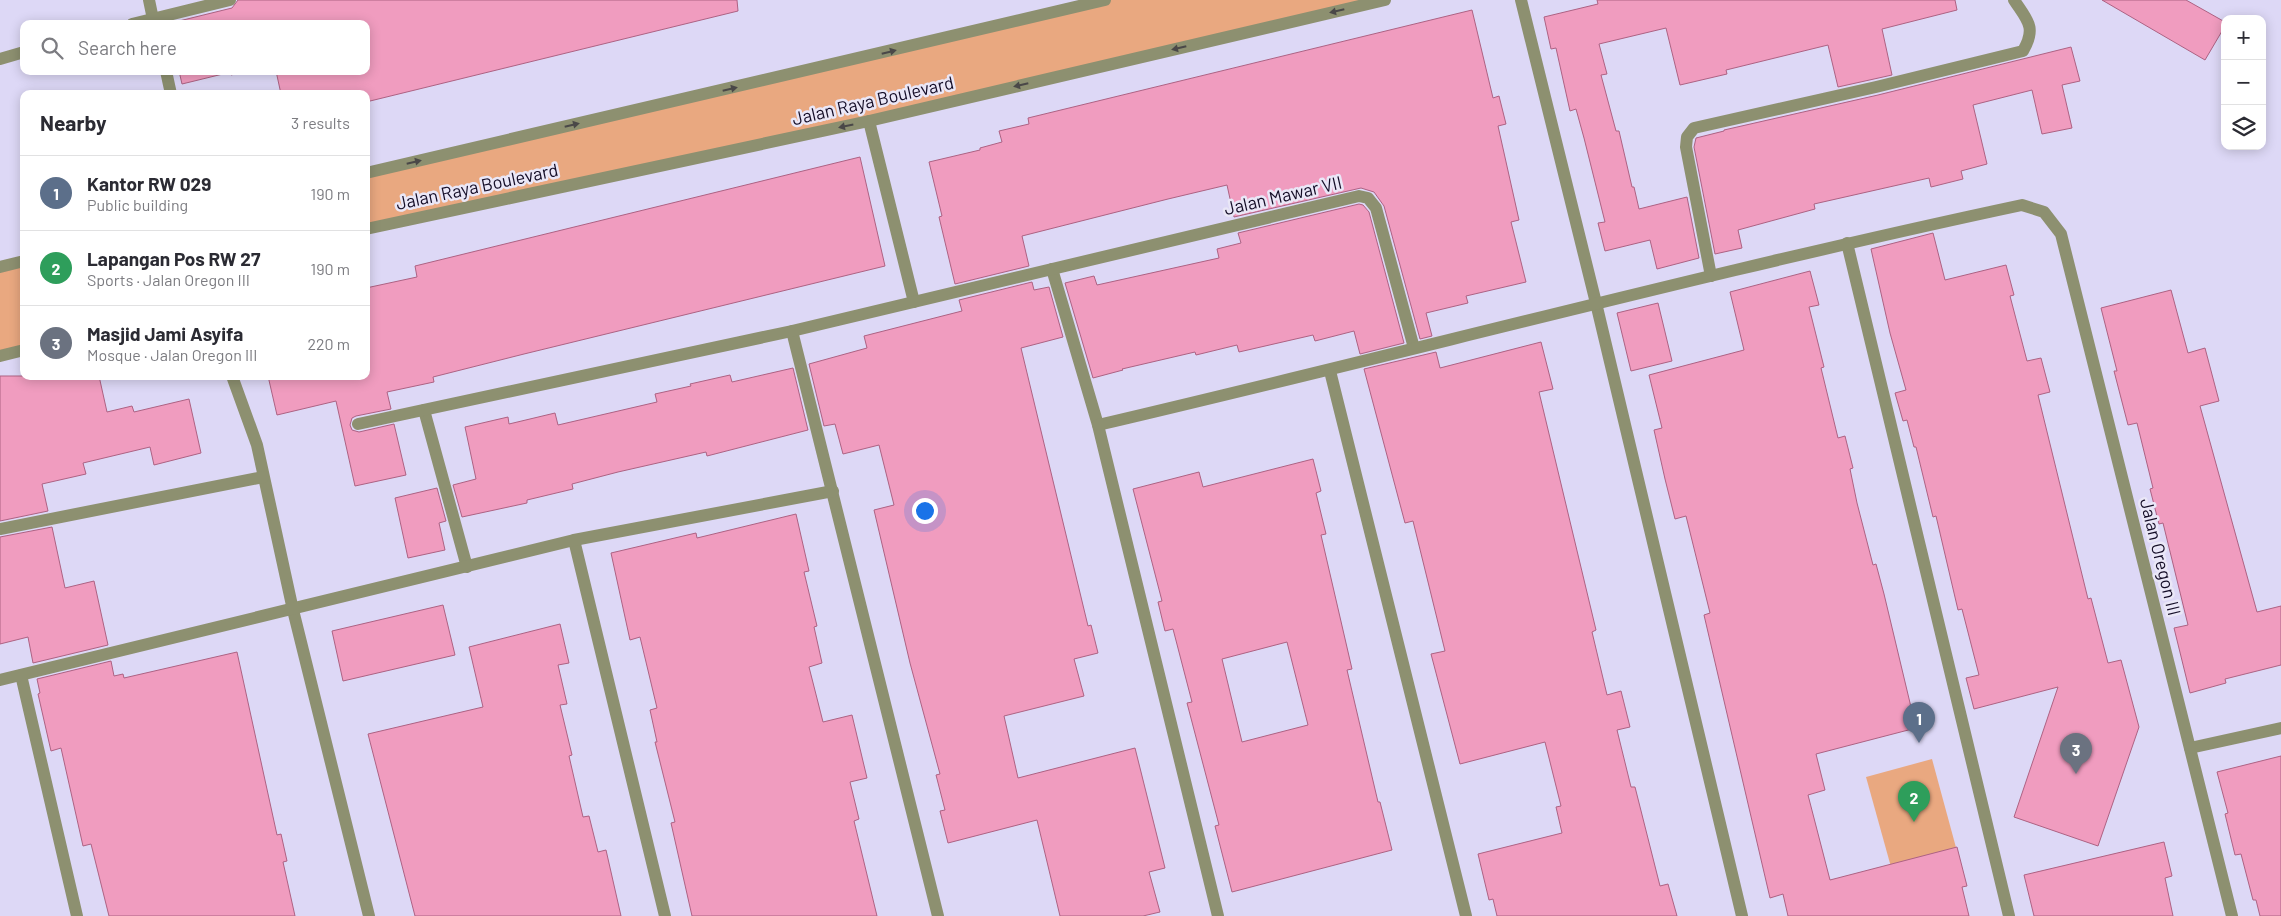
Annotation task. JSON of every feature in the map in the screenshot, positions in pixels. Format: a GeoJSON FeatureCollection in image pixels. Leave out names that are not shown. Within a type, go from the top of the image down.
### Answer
{"type":"FeatureCollection","features":[{"type":"Feature","properties":{"kind":"street"},"geometry":{"type":"LineString","coordinates":[[149,0],[154,20]]}},
{"type":"Feature","properties":{"kind":"street"},"geometry":{"type":"LineString","coordinates":[[158,20],[230,0]]}},
{"type":"Feature","properties":{"kind":"street"},"geometry":{"type":"LineString","coordinates":[[370,171],[1105,0]]}},
{"type":"Feature","properties":{"kind":"street","name":"Jalan Raya Boulevard"},"geometry":{"type":"LineString","coordinates":[[370,228],[869,121],[1385,0]]}},
{"type":"Feature","properties":{"kind":"street"},"geometry":{"type":"LineString","coordinates":[[1521,0],[1596,303],[1742,916]]}},
{"type":"Feature","properties":{"kind":"street"},"geometry":{"type":"LineString","coordinates":[[1711,276],[1686,147],[1688,137],[1694,128],[1876,87],[2023,50],[2030,39],[2031,25],[2014,0]]}},
{"type":"Feature","properties":{"kind":"street"},"geometry":{"type":"LineString","coordinates":[[0,59],[20,53]]}},
{"type":"Feature","properties":{"kind":"street"},"geometry":{"type":"LineString","coordinates":[[167,75],[170,90]]}},
{"type":"Feature","properties":{"kind":"street"},"geometry":{"type":"LineString","coordinates":[[869,121],[914,302]]}},
{"type":"Feature","properties":{"kind":"street","name":"Jalan Mawar VII"},"geometry":{"type":"LineString","coordinates":[[358,424],[792,331],[1359,196],[1368,198],[1376,208],[1414,348]]}},
{"type":"Feature","properties":{"kind":"street","name":"Jalan Oregon III"},"geometry":{"type":"LineString","coordinates":[[1847,242],[2022,205],[2044,212],[2061,234],[2232,916]]}},
{"type":"Feature","properties":{"kind":"street"},"geometry":{"type":"LineString","coordinates":[[1098,425],[1330,371],[1414,348],[1847,242],[2009,916]]}},
{"type":"Feature","properties":{"kind":"street"},"geometry":{"type":"LineString","coordinates":[[0,267],[20,262]]}},
{"type":"Feature","properties":{"kind":"street"},"geometry":{"type":"LineString","coordinates":[[1052,269],[1098,425],[1218,916]]}},
{"type":"Feature","properties":{"kind":"street"},"geometry":{"type":"LineString","coordinates":[[792,331],[938,916]]}},
{"type":"Feature","properties":{"kind":"street"},"geometry":{"type":"LineString","coordinates":[[0,356],[20,351]]}},
{"type":"Feature","properties":{"kind":"street"},"geometry":{"type":"LineString","coordinates":[[1330,371],[1466,916]]}},
{"type":"Feature","properties":{"kind":"street"},"geometry":{"type":"LineString","coordinates":[[233,380],[257,445],[293,610],[368,916]]}},
{"type":"Feature","properties":{"kind":"street"},"geometry":{"type":"LineString","coordinates":[[424,410],[467,567]]}},
{"type":"Feature","properties":{"kind":"street"},"geometry":{"type":"LineString","coordinates":[[0,529],[263,477]]}},
{"type":"Feature","properties":{"kind":"street"},"geometry":{"type":"LineString","coordinates":[[0,680],[574,540],[833,491]]}},
{"type":"Feature","properties":{"kind":"street"},"geometry":{"type":"LineString","coordinates":[[574,540],[665,916]]}},
{"type":"Feature","properties":{"kind":"street"},"geometry":{"type":"LineString","coordinates":[[20,676],[78,916]]}},
{"type":"Feature","properties":{"kind":"street"},"geometry":{"type":"LineString","coordinates":[[2190,748],[2281,728]]}},
{"type":"Feature","properties":{"kind":"shaded area"},"geometry":{"type":"Polygon","coordinates":[[[1098,0],[1385,0],[370,228],[370,171],[1098,0]]]}},
{"type":"Feature","properties":{"kind":"shaded area"},"geometry":{"type":"Polygon","coordinates":[[[20,262],[20,351],[0,356],[0,267],[20,262]]]}},
{"type":"Feature","properties":{"kind":"shaded area"},"geometry":{"type":"Polygon","coordinates":[[[1932,759],[1961,866],[1896,885],[1866,777],[1932,759]]]}},
{"type":"Feature","properties":{"kind":"building"},"geometry":{"type":"Polygon","coordinates":[[[238,0],[737,0],[738,11],[370,101],[370,90],[280,90],[277,75],[370,75],[370,20],[183,20],[232,8],[238,0]]]}},
{"type":"Feature","properties":{"kind":"building"},"geometry":{"type":"Polygon","coordinates":[[[1597,0],[1955,0],[1957,10],[1882,29],[1892,75],[1838,87],[1828,45],[1726,70],[1727,74],[1680,85],[1666,28],[1599,44],[1607,74],[1601,75],[1616,131],[1619,131],[1639,209],[1687,197],[1699,258],[1657,269],[1650,240],[1605,251],[1598,223],[1605,222],[1584,138],[1576,109],[1570,111],[1556,48],[1551,49],[1544,17],[1598,4],[1597,0]]]}},
{"type":"Feature","properties":{"kind":"building"},"geometry":{"type":"Polygon","coordinates":[[[2102,0],[2186,0],[2221,20],[2221,33],[2205,60],[2102,0]]]}},
{"type":"Feature","properties":{"kind":"building"},"geometry":{"type":"Polygon","coordinates":[[[1472,10],[1493,98],[1499,96],[1506,124],[1498,126],[1519,220],[1511,222],[1526,282],[1466,296],[1468,303],[1426,313],[1432,336],[1420,339],[1384,206],[1374,192],[1361,188],[1234,217],[1227,185],[1022,236],[1029,266],[955,284],[939,217],[942,216],[929,162],[980,150],[980,148],[1002,142],[999,131],[1029,124],[1028,118],[1472,10]]]}},
{"type":"Feature","properties":{"kind":"building"},"geometry":{"type":"Polygon","coordinates":[[[2071,47],[2080,81],[2062,85],[2072,128],[2042,134],[2032,90],[1973,105],[1987,164],[1961,171],[1963,179],[1931,187],[1929,178],[1814,204],[1815,209],[1738,230],[1742,248],[1715,254],[1694,147],[1696,138],[2071,47]]]}},
{"type":"Feature","properties":{"kind":"building"},"geometry":{"type":"Polygon","coordinates":[[[180,75],[219,75],[182,84],[180,75]]]}},
{"type":"Feature","properties":{"kind":"building"},"geometry":{"type":"Polygon","coordinates":[[[860,157],[885,266],[433,377],[434,382],[387,392],[391,409],[356,416],[352,418],[350,425],[352,430],[359,432],[394,424],[406,475],[355,486],[336,401],[277,415],[269,380],[370,380],[370,287],[417,277],[415,266],[860,157]]]}},
{"type":"Feature","properties":{"kind":"building"},"geometry":{"type":"Polygon","coordinates":[[[1359,204],[1363,205],[1369,212],[1404,343],[1360,354],[1354,331],[1315,341],[1313,335],[1239,352],[1237,345],[1196,355],[1195,352],[1122,369],[1093,378],[1065,283],[1094,276],[1097,285],[1219,258],[1217,249],[1241,243],[1238,233],[1359,204]]]}},
{"type":"Feature","properties":{"kind":"building"},"geometry":{"type":"Polygon","coordinates":[[[1933,233],[1945,280],[2006,265],[2014,295],[2010,296],[2027,361],[2041,358],[2050,392],[2038,395],[2088,599],[2091,598],[2108,663],[2121,660],[2139,727],[2098,846],[2014,817],[2058,687],[1974,709],[1966,678],[1979,675],[1962,609],[1958,610],[1936,516],[1933,517],[1916,447],[1914,447],[1907,420],[1903,421],[1895,393],[1906,390],[1890,333],[1871,249],[1933,233]]]}},
{"type":"Feature","properties":{"kind":"building"},"geometry":{"type":"Polygon","coordinates":[[[1810,271],[1819,305],[1809,307],[1824,367],[1821,368],[1838,438],[1845,436],[1853,468],[1850,469],[1857,503],[1873,565],[1876,564],[1884,594],[1916,728],[1816,754],[1825,790],[1808,795],[1830,880],[1957,847],[1967,886],[1962,887],[1969,916],[1788,916],[1783,894],[1770,898],[1704,615],[1710,613],[1686,516],[1675,519],[1665,479],[1654,430],[1662,428],[1649,375],[1744,350],[1730,292],[1810,271]]]}},
{"type":"Feature","properties":{"kind":"building"},"geometry":{"type":"Polygon","coordinates":[[[1032,282],[1034,290],[1049,287],[1063,337],[1021,348],[1088,626],[1091,625],[1098,653],[1074,659],[1084,696],[1004,716],[1018,778],[1135,748],[1165,868],[1149,872],[1160,912],[1143,916],[1060,916],[1037,820],[948,843],[940,811],[945,810],[936,775],[940,774],[910,663],[874,510],[894,505],[879,445],[843,454],[835,424],[824,426],[809,364],[867,348],[864,336],[962,311],[959,300],[1032,282]]]}},
{"type":"Feature","properties":{"kind":"building"},"geometry":{"type":"Polygon","coordinates":[[[2171,290],[2188,353],[2205,348],[2219,401],[2200,406],[2257,612],[2281,606],[2281,665],[2225,679],[2226,683],[2190,693],[2174,628],[2188,625],[2163,523],[2159,524],[2150,489],[2153,488],[2137,423],[2128,425],[2101,308],[2171,290]]]}},
{"type":"Feature","properties":{"kind":"building"},"geometry":{"type":"Polygon","coordinates":[[[1658,303],[1672,361],[1631,371],[1617,313],[1658,303]]]}},
{"type":"Feature","properties":{"kind":"building"},"geometry":{"type":"Polygon","coordinates":[[[1541,342],[1553,389],[1539,392],[1596,630],[1592,632],[1607,695],[1621,691],[1630,727],[1617,730],[1631,787],[1635,787],[1660,886],[1668,884],[1677,916],[1497,916],[1493,899],[1489,900],[1478,854],[1562,833],[1556,807],[1561,806],[1545,742],[1460,764],[1431,654],[1445,651],[1413,521],[1405,523],[1364,369],[1436,352],[1440,368],[1541,342]]]}},
{"type":"Feature","properties":{"kind":"building"},"geometry":{"type":"Polygon","coordinates":[[[793,368],[808,430],[707,456],[706,452],[618,472],[572,484],[573,489],[527,500],[527,503],[462,517],[453,485],[476,479],[465,427],[508,417],[509,424],[555,413],[558,425],[657,402],[655,394],[691,386],[690,384],[730,375],[732,382],[793,368]]]}},
{"type":"Feature","properties":{"kind":"building"},"geometry":{"type":"Polygon","coordinates":[[[0,376],[20,376],[20,380],[100,380],[107,412],[132,406],[134,412],[189,399],[201,453],[154,465],[150,447],[83,463],[86,474],[42,484],[48,511],[0,521],[0,376]]]}},
{"type":"Feature","properties":{"kind":"building"},"geometry":{"type":"Polygon","coordinates":[[[1313,459],[1321,491],[1316,493],[1326,534],[1321,535],[1352,669],[1347,670],[1378,802],[1380,802],[1392,850],[1232,892],[1215,826],[1219,825],[1187,703],[1192,702],[1173,629],[1165,631],[1158,602],[1162,601],[1133,489],[1199,472],[1203,487],[1313,459]],[[1287,642],[1222,659],[1242,742],[1308,725],[1287,642]]]}},
{"type":"Feature","properties":{"kind":"building"},"geometry":{"type":"Polygon","coordinates":[[[437,488],[446,521],[439,523],[445,550],[408,558],[395,498],[437,488]]]}},
{"type":"Feature","properties":{"kind":"building"},"geometry":{"type":"Polygon","coordinates":[[[796,514],[809,571],[804,572],[817,626],[814,627],[822,663],[809,667],[823,722],[852,715],[867,778],[850,782],[859,819],[854,821],[877,916],[692,916],[671,823],[675,822],[655,742],[657,742],[650,710],[657,708],[640,637],[630,640],[611,553],[696,533],[697,538],[796,514]]]}},
{"type":"Feature","properties":{"kind":"building"},"geometry":{"type":"Polygon","coordinates":[[[52,527],[65,588],[94,581],[108,645],[33,663],[28,637],[0,644],[0,537],[52,527]]]}},
{"type":"Feature","properties":{"kind":"building"},"geometry":{"type":"Polygon","coordinates":[[[443,605],[455,655],[343,681],[332,631],[443,605]]]}},
{"type":"Feature","properties":{"kind":"building"},"geometry":{"type":"Polygon","coordinates":[[[560,624],[569,663],[558,665],[567,704],[560,705],[572,755],[569,756],[583,817],[589,816],[598,852],[606,850],[621,916],[415,916],[368,734],[483,707],[469,647],[560,624]]]}},
{"type":"Feature","properties":{"kind":"building"},"geometry":{"type":"Polygon","coordinates":[[[237,652],[277,835],[281,834],[287,861],[283,862],[295,916],[109,916],[91,844],[83,846],[61,748],[51,751],[38,694],[40,693],[37,679],[111,661],[114,676],[123,674],[124,678],[237,652]]]}},
{"type":"Feature","properties":{"kind":"building"},"geometry":{"type":"Polygon","coordinates":[[[2281,756],[2281,916],[2260,916],[2256,900],[2253,900],[2241,854],[2235,855],[2225,814],[2228,813],[2217,772],[2281,756]]]}},
{"type":"Feature","properties":{"kind":"building"},"geometry":{"type":"Polygon","coordinates":[[[2164,842],[2172,876],[2165,878],[2173,916],[2034,916],[2024,875],[2164,842]]]}},
{"type":"Feature","properties":{"kind":"place","name":"Kantor RW 029"},"geometry":{"type":"Point","coordinates":[1919,743]}},
{"type":"Feature","properties":{"kind":"place","name":"Masjid Jami Asyifa"},"geometry":{"type":"Point","coordinates":[2076,774]}},
{"type":"Feature","properties":{"kind":"place","name":"Lapangan Pos RW 27"},"geometry":{"type":"Point","coordinates":[1914,822]}}]}
